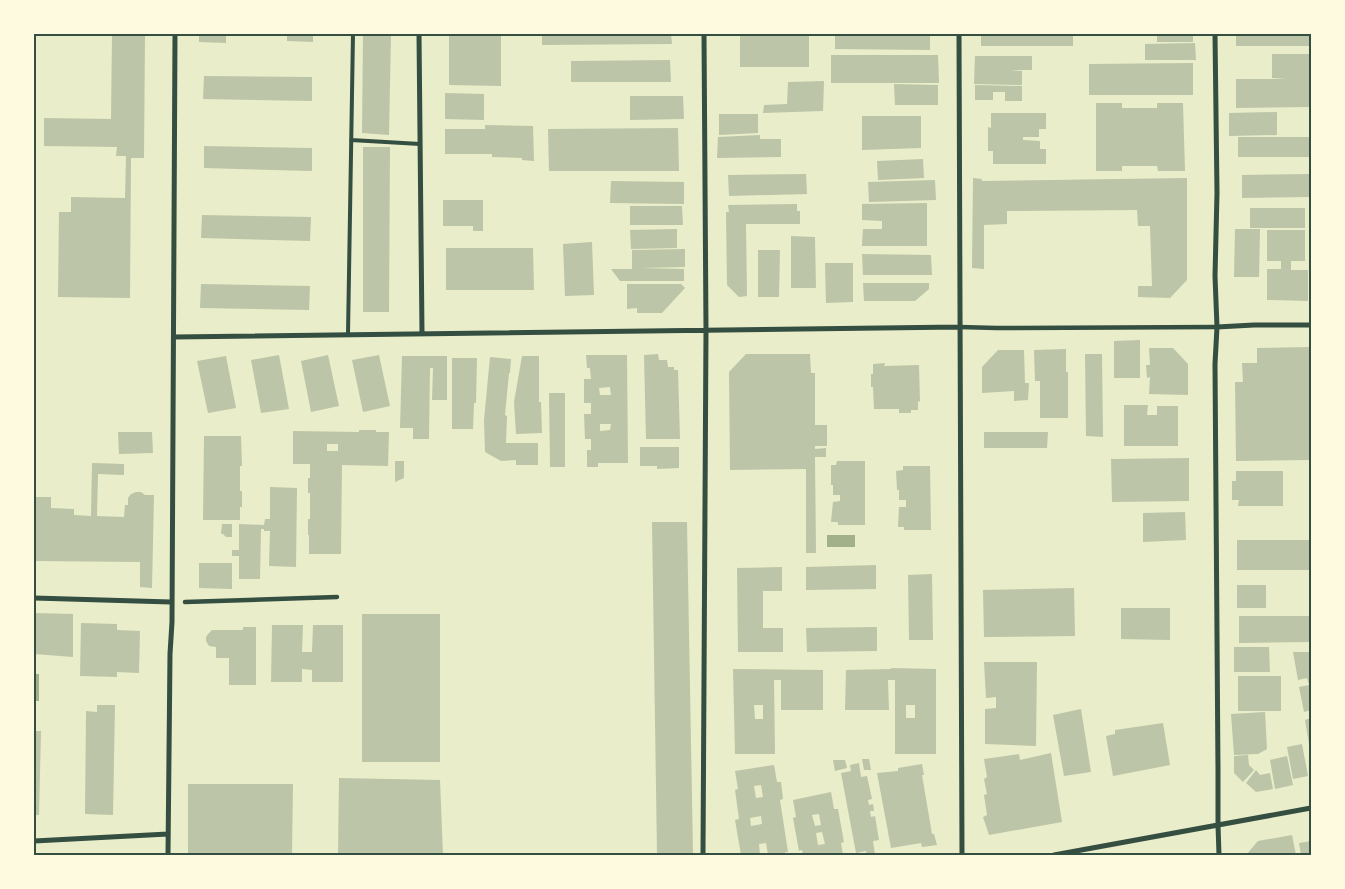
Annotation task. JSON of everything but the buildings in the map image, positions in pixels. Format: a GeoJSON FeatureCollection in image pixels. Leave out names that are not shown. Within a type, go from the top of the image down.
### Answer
{"type":"FeatureCollection","features":[{"type":"Feature","properties":{"kind":"street"},"geometry":{"type":"LineString","coordinates":[[168,855],[172,622],[175,34]]}},
{"type":"Feature","properties":{"kind":"street"},"geometry":{"type":"LineString","coordinates":[[419,34],[422,334]]}},
{"type":"Feature","properties":{"kind":"street"},"geometry":{"type":"LineString","coordinates":[[703,855],[706,330],[704,34]]}},
{"type":"Feature","properties":{"kind":"street"},"geometry":{"type":"LineString","coordinates":[[958,34],[962,855]]}},
{"type":"Feature","properties":{"kind":"street"},"geometry":{"type":"LineString","coordinates":[[1215,34],[1219,855]]}},
{"type":"Feature","properties":{"kind":"street"},"geometry":{"type":"LineString","coordinates":[[174,337],[959,327],[1311,325]]}},
{"type":"Feature","properties":{"kind":"street"},"geometry":{"type":"LineString","coordinates":[[185,602],[337,597]]}},
{"type":"Feature","properties":{"kind":"street"},"geometry":{"type":"LineString","coordinates":[[34,598],[171,602]]}},
{"type":"Feature","properties":{"kind":"street"},"geometry":{"type":"LineString","coordinates":[[1054,855],[1311,808]]}},
{"type":"Feature","properties":{"kind":"street"},"geometry":{"type":"LineString","coordinates":[[34,841],[168,834]]}},
{"type":"Feature","properties":{"kind":"lane"},"geometry":{"type":"LineString","coordinates":[[348,334],[353,34]]}},
{"type":"Feature","properties":{"kind":"lane"},"geometry":{"type":"LineString","coordinates":[[351,140],[420,144]]}},
{"type":"Feature","properties":{"kind":"shaded area"},"geometry":{"type":"Polygon","coordinates":[[[827,535],[855,535],[855,547],[827,547],[827,535]]]}},
{"type":"Feature","properties":{"kind":"shaded area"},"geometry":{"type":"Polygon","coordinates":[[[34,674],[39,674],[39,701],[34,701],[34,674]]]}}]}
